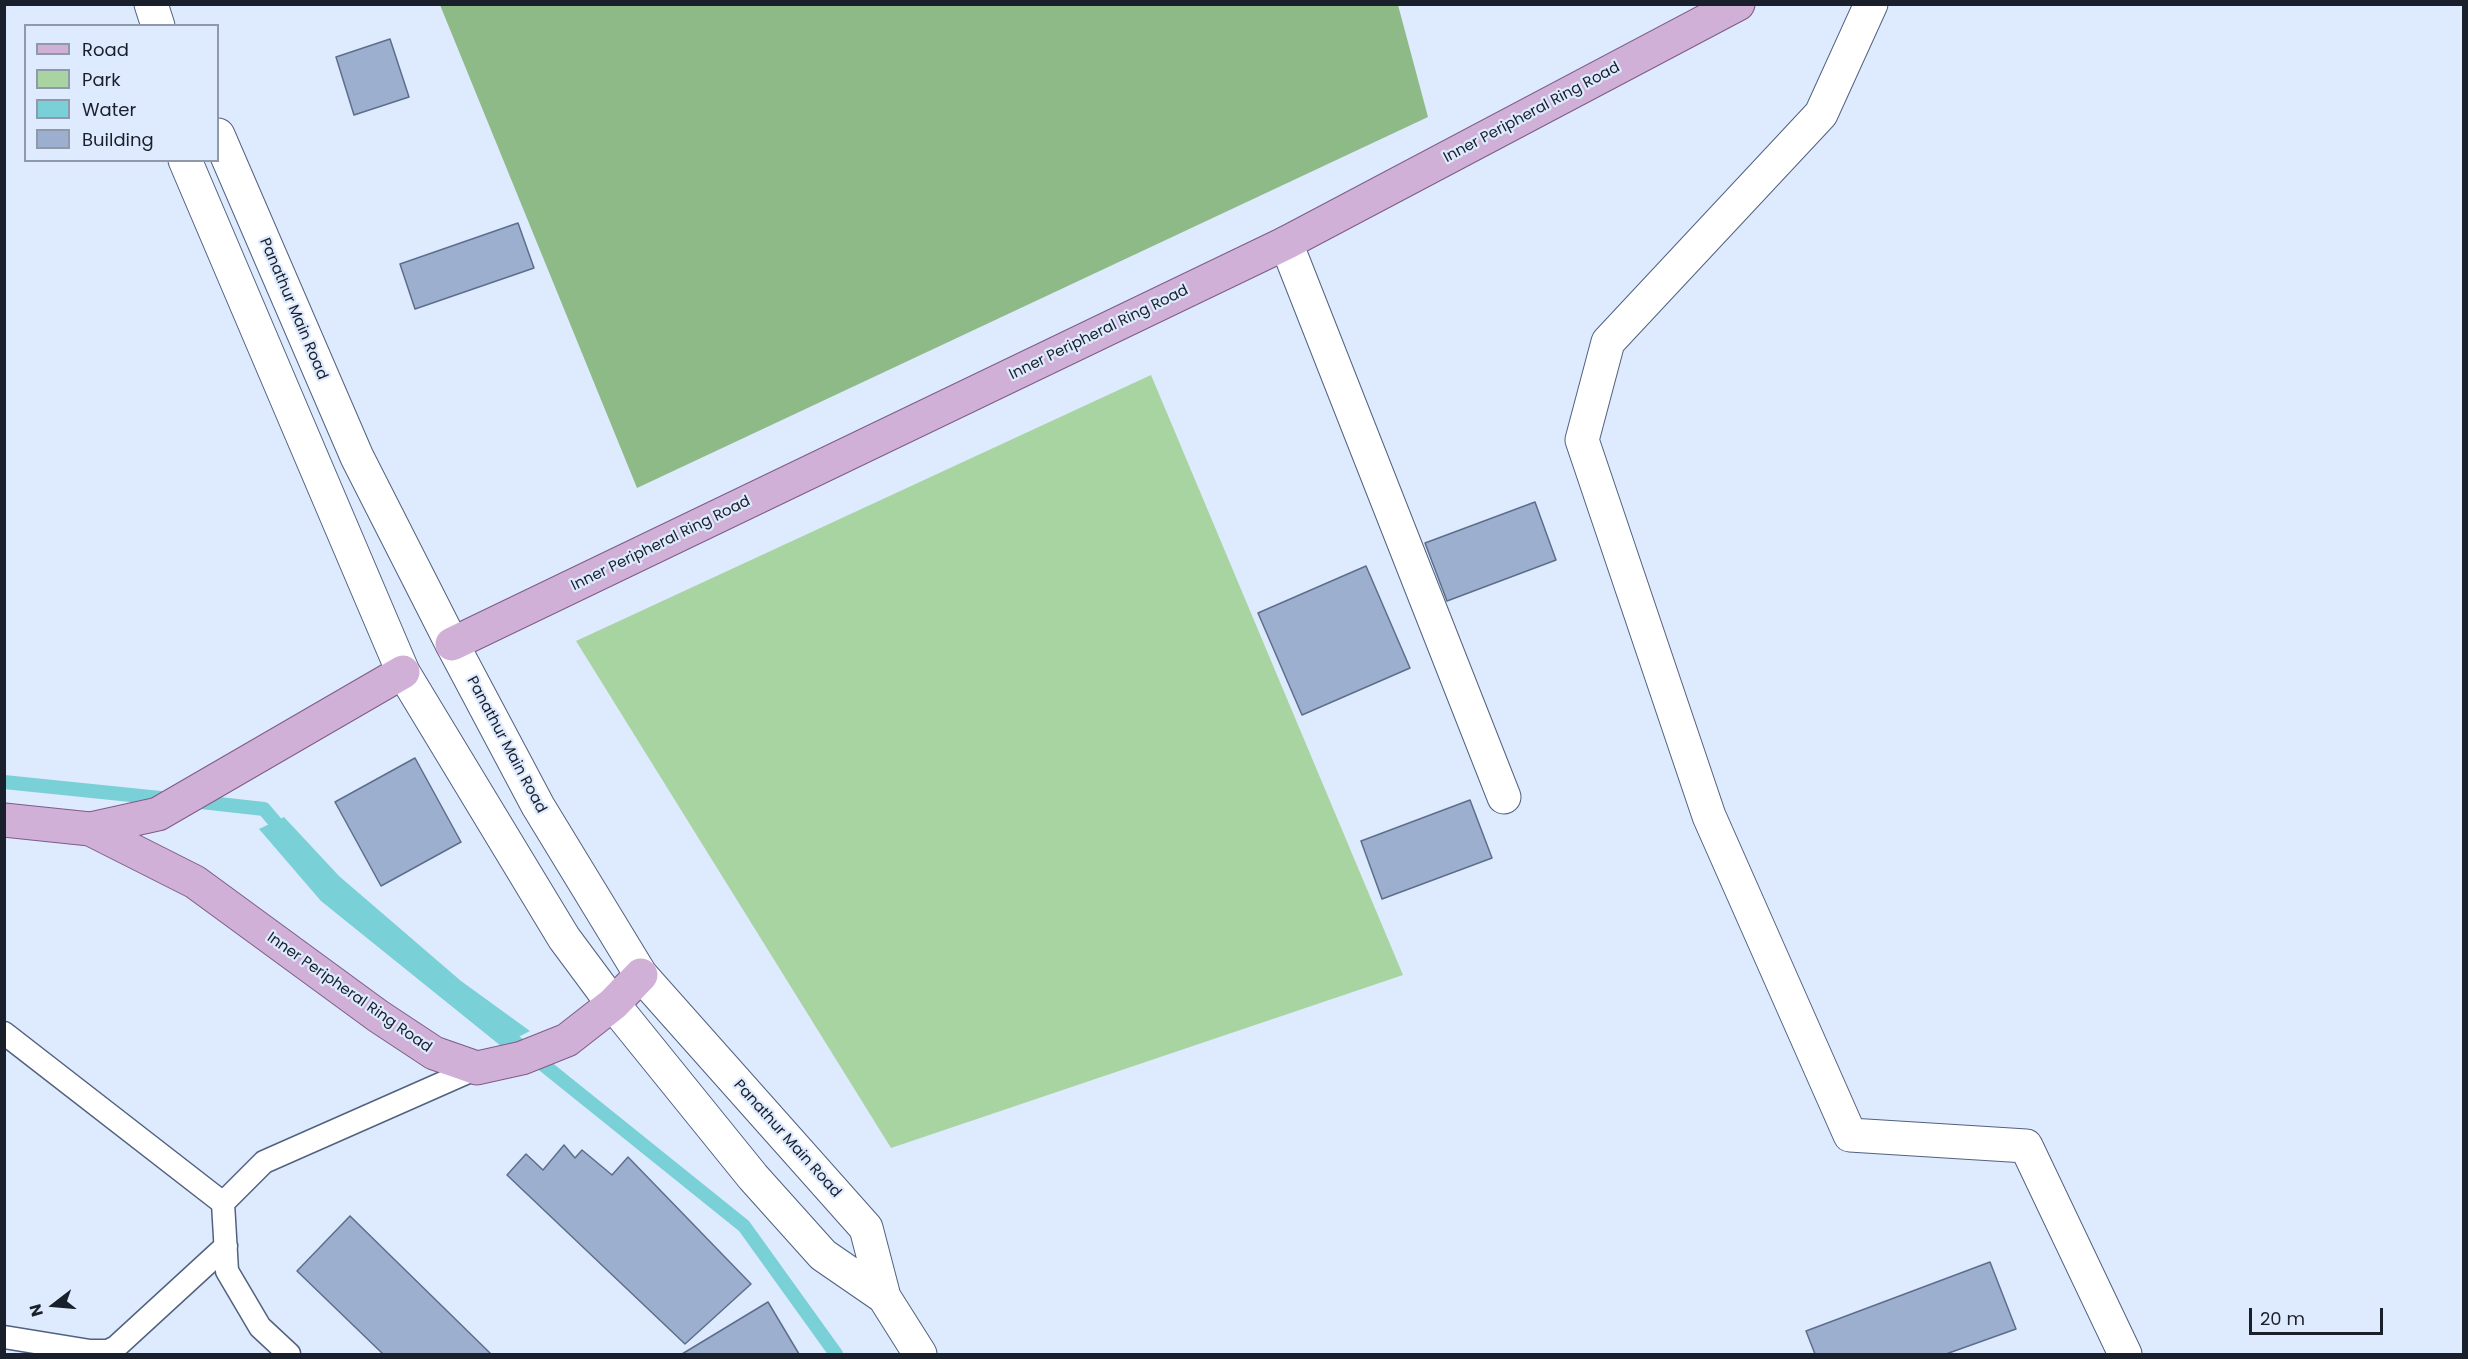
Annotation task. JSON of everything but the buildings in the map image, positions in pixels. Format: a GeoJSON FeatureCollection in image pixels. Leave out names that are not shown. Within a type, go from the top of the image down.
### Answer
{"type":"FeatureCollection","features":[{"type":"Feature","properties":{"kind":"main road","name":"Inner Peripheral Ring Road"},"geometry":{"type":"LineString","coordinates":[[452,644],[1286,243],[1738,4]]}},
{"type":"Feature","properties":{"kind":"main road","name":"Inner Peripheral Ring Road"},"geometry":{"type":"LineString","coordinates":[[4,820],[90,829],[158,814],[403,672]]}},
{"type":"Feature","properties":{"kind":"main road","name":"Inner Peripheral Ring Road"},"geometry":{"type":"LineString","coordinates":[[90,829],[195,882],[378,1016],[434,1053],[477,1068]]}},
{"type":"Feature","properties":{"kind":"main road"},"geometry":{"type":"LineString","coordinates":[[477,1068],[522,1058],[567,1040],[613,1005],[641,975]]}},
{"type":"Feature","properties":{"kind":"street"},"geometry":{"type":"LineString","coordinates":[[151,4],[157,24]]}},
{"type":"Feature","properties":{"kind":"street"},"geometry":{"type":"LineString","coordinates":[[1871,4],[1821,114],[1608,342],[1582,440],[1709,816],[1850,1136],[2026,1146],[2126,1354]]}},
{"type":"Feature","properties":{"kind":"street","name":"Panathur Main Road"},"geometry":{"type":"LineString","coordinates":[[219,137],[357,458],[538,806],[641,975],[866,1228],[884,1297],[920,1354]]}},
{"type":"Feature","properties":{"kind":"street","name":"Panathur Main Road"},"geometry":{"type":"LineString","coordinates":[[187,162],[403,672],[564,938],[613,1005],[753,1177],[823,1254],[884,1297]]}},
{"type":"Feature","properties":{"kind":"street"},"geometry":{"type":"LineString","coordinates":[[1286,243],[1504,797]]}},
{"type":"Feature","properties":{"kind":"lane"},"geometry":{"type":"LineString","coordinates":[[4,1033],[223,1203],[227,1271],[260,1327],[289,1354]]}},
{"type":"Feature","properties":{"kind":"lane"},"geometry":{"type":"LineString","coordinates":[[223,1203],[264,1162],[477,1068]]}},
{"type":"Feature","properties":{"kind":"lane"},"geometry":{"type":"LineString","coordinates":[[4,1338],[90,1351],[108,1351],[116,1347],[226,1245]]}},
{"type":"Feature","properties":{"kind":"green space"},"geometry":{"type":"Polygon","coordinates":[[[1151,375],[1403,975],[891,1148],[576,641],[1151,375]]]}},
{"type":"Feature","properties":{"kind":"shaded area"},"geometry":{"type":"Polygon","coordinates":[[[440,5],[1398,5],[1428,117],[637,488],[440,5]]]}},
{"type":"Feature","properties":{"kind":"water"},"geometry":{"type":"Polygon","coordinates":[[[284,817],[339,876],[461,981],[530,1031],[501,1046],[321,901],[259,829],[284,817]]]}},
{"type":"Feature","properties":{"kind":"waterway"},"geometry":{"type":"LineString","coordinates":[[4,782],[170,799]]}},
{"type":"Feature","properties":{"kind":"waterway"},"geometry":{"type":"LineString","coordinates":[[192,801],[264,809],[286,835]]}},
{"type":"Feature","properties":{"kind":"waterway"},"geometry":{"type":"LineString","coordinates":[[499,1029],[744,1226],[836,1354]]}}]}
